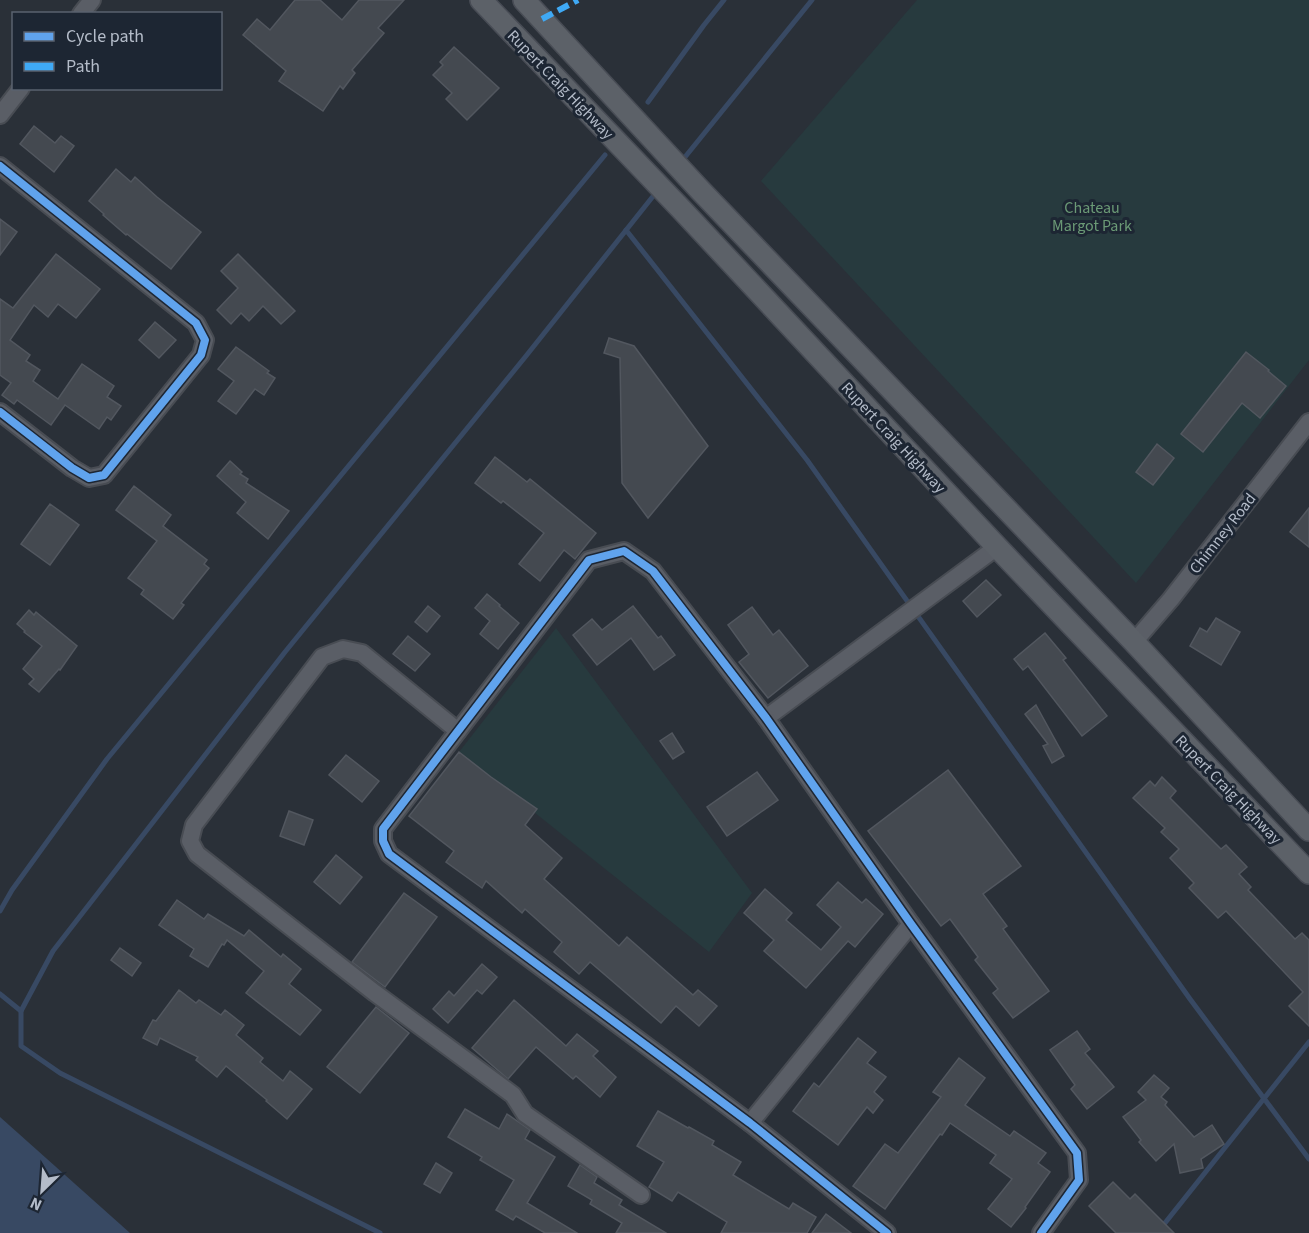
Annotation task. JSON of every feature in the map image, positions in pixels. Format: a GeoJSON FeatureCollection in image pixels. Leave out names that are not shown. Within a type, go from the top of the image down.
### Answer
{"type":"FeatureCollection","features":[{"type":"Feature","properties":{"kind":"main road","name":"Rupert Craig Highway"},"geometry":{"type":"LineString","coordinates":[[481,0],[682,210],[997,547],[1309,873]]}},
{"type":"Feature","properties":{"kind":"main road","name":"Rupert Craig Highway"},"geometry":{"type":"LineString","coordinates":[[524,0],[700,190],[1134,642],[1309,830]]}},
{"type":"Feature","properties":{"kind":"street"},"geometry":{"type":"LineString","coordinates":[[83,12],[92,0]]}},
{"type":"Feature","properties":{"kind":"street"},"geometry":{"type":"LineString","coordinates":[[0,115],[19,90]]}},
{"type":"Feature","properties":{"kind":"street"},"geometry":{"type":"LineString","coordinates":[[0,166],[196,323],[205,340],[201,355],[104,475],[89,478],[72,468],[0,412]]}},
{"type":"Feature","properties":{"kind":"street","name":"Chimney Road"},"geometry":{"type":"LineString","coordinates":[[1134,642],[1171,599],[1309,422]]}},
{"type":"Feature","properties":{"kind":"street"},"geometry":{"type":"LineString","coordinates":[[766,718],[997,547]]}},
{"type":"Feature","properties":{"kind":"street"},"geometry":{"type":"LineString","coordinates":[[887,1233],[750,1124],[389,854],[383,841],[383,829],[589,560],[624,551],[653,571],[766,718],[911,924],[1077,1153],[1079,1180],[1041,1233]]}},
{"type":"Feature","properties":{"kind":"street"},"geometry":{"type":"LineString","coordinates":[[458,731],[362,653],[343,650],[322,657],[194,825],[190,841],[197,854],[375,993],[513,1095],[525,1114],[641,1195]]}},
{"type":"Feature","properties":{"kind":"street"},"geometry":{"type":"LineString","coordinates":[[750,1124],[911,924]]}},
{"type":"Feature","properties":{"kind":"green space","name":"Chateau Margot Park"},"geometry":{"type":"Polygon","coordinates":[[[917,0],[1309,0],[1309,360],[1136,583],[761,181],[917,0]]]}},
{"type":"Feature","properties":{"kind":"green space"},"geometry":{"type":"Polygon","coordinates":[[[556,628],[752,893],[709,952],[459,752],[556,628]]]}},
{"type":"Feature","properties":{"kind":"water"},"geometry":{"type":"Polygon","coordinates":[[[0,1117],[130,1233],[0,1233],[0,1117]]]}},
{"type":"Feature","properties":{"kind":"building"},"geometry":{"type":"Polygon","coordinates":[[[295,0],[320,0],[342,20],[359,0],[404,0],[378,28],[384,33],[352,70],[355,73],[343,89],[340,86],[323,111],[279,81],[286,71],[243,35],[257,19],[270,30],[295,0]]]}},
{"type":"Feature","properties":{"kind":"building"},"geometry":{"type":"Polygon","coordinates":[[[454,47],[499,88],[467,120],[446,99],[452,93],[433,75],[443,65],[440,62],[454,47]]]}},
{"type":"Feature","properties":{"kind":"building"},"geometry":{"type":"Polygon","coordinates":[[[34,126],[55,143],[61,136],[74,146],[54,172],[20,144],[34,126]]]}},
{"type":"Feature","properties":{"kind":"building"},"geometry":{"type":"Polygon","coordinates":[[[116,169],[131,182],[135,177],[201,232],[171,269],[126,235],[89,201],[116,169]]]}},
{"type":"Feature","properties":{"kind":"building"},"geometry":{"type":"Polygon","coordinates":[[[0,219],[17,232],[0,255],[0,219]]]}},
{"type":"Feature","properties":{"kind":"building"},"geometry":{"type":"Polygon","coordinates":[[[56,254],[100,289],[76,318],[58,304],[48,317],[34,305],[10,340],[30,355],[26,361],[40,370],[33,381],[58,399],[82,364],[114,386],[107,397],[121,406],[111,420],[107,417],[99,429],[65,405],[51,425],[17,400],[14,404],[2,395],[11,383],[0,375],[0,299],[13,308],[56,254]]]}},
{"type":"Feature","properties":{"kind":"building"},"geometry":{"type":"Polygon","coordinates":[[[238,254],[295,311],[281,324],[263,306],[249,321],[241,313],[231,324],[217,310],[238,288],[221,271],[238,254]]]}},
{"type":"Feature","properties":{"kind":"building"},"geometry":{"type":"Polygon","coordinates":[[[155,322],[176,340],[159,358],[139,340],[155,322]]]}},
{"type":"Feature","properties":{"kind":"building"},"geometry":{"type":"Polygon","coordinates":[[[609,338],[634,346],[708,446],[648,518],[622,483],[620,358],[604,353],[609,338]]]}},
{"type":"Feature","properties":{"kind":"building"},"geometry":{"type":"Polygon","coordinates":[[[236,347],[275,378],[264,395],[255,389],[236,414],[218,401],[234,381],[218,369],[236,347]]]}},
{"type":"Feature","properties":{"kind":"building"},"geometry":{"type":"Polygon","coordinates":[[[1246,352],[1286,386],[1260,418],[1242,403],[1203,452],[1181,434],[1246,352]]]}},
{"type":"Feature","properties":{"kind":"building"},"geometry":{"type":"Polygon","coordinates":[[[1157,444],[1174,458],[1153,485],[1136,472],[1157,444]]]}},
{"type":"Feature","properties":{"kind":"building"},"geometry":{"type":"Polygon","coordinates":[[[495,457],[527,482],[530,479],[596,533],[575,559],[564,550],[540,581],[519,564],[544,533],[503,501],[501,503],[475,483],[495,457]]]}},
{"type":"Feature","properties":{"kind":"building"},"geometry":{"type":"Polygon","coordinates":[[[230,461],[242,472],[240,474],[248,479],[246,483],[289,511],[268,539],[237,513],[246,502],[217,476],[230,461]]]}},
{"type":"Feature","properties":{"kind":"building"},"geometry":{"type":"Polygon","coordinates":[[[134,486],[171,515],[163,526],[207,560],[204,564],[209,568],[181,603],[184,605],[173,619],[141,594],[144,590],[128,578],[157,541],[116,510],[134,486]]]}},
{"type":"Feature","properties":{"kind":"building"},"geometry":{"type":"Polygon","coordinates":[[[50,504],[79,525],[50,565],[21,544],[50,504]]]}},
{"type":"Feature","properties":{"kind":"building"},"geometry":{"type":"Polygon","coordinates":[[[1309,508],[1309,547],[1290,532],[1309,508]]]}},
{"type":"Feature","properties":{"kind":"building"},"geometry":{"type":"Polygon","coordinates":[[[986,580],[1001,595],[977,617],[963,601],[986,580]]]}},
{"type":"Feature","properties":{"kind":"building"},"geometry":{"type":"Polygon","coordinates":[[[487,594],[519,623],[498,649],[480,634],[490,621],[475,608],[487,594]]]}},
{"type":"Feature","properties":{"kind":"building"},"geometry":{"type":"Polygon","coordinates":[[[428,606],[440,616],[427,632],[415,622],[428,606]]]}},
{"type":"Feature","properties":{"kind":"building"},"geometry":{"type":"Polygon","coordinates":[[[633,606],[658,638],[661,636],[675,655],[654,670],[631,638],[597,665],[573,635],[592,619],[602,630],[633,606]]]}},
{"type":"Feature","properties":{"kind":"building"},"geometry":{"type":"Polygon","coordinates":[[[752,607],[773,635],[779,630],[808,666],[768,698],[739,662],[749,654],[728,625],[752,607]]]}},
{"type":"Feature","properties":{"kind":"building"},"geometry":{"type":"Polygon","coordinates":[[[29,610],[34,615],[36,612],[77,646],[60,670],[39,692],[29,684],[34,679],[23,669],[42,646],[17,624],[29,610]]]}},
{"type":"Feature","properties":{"kind":"building"},"geometry":{"type":"Polygon","coordinates":[[[1216,618],[1240,632],[1221,665],[1190,646],[1200,628],[1207,632],[1216,618]]]}},
{"type":"Feature","properties":{"kind":"building"},"geometry":{"type":"Polygon","coordinates":[[[1045,633],[1066,658],[1063,660],[1107,716],[1082,736],[1028,666],[1023,670],[1014,659],[1045,633]]]}},
{"type":"Feature","properties":{"kind":"building"},"geometry":{"type":"Polygon","coordinates":[[[408,636],[430,654],[415,671],[393,654],[408,636]]]}},
{"type":"Feature","properties":{"kind":"building"},"geometry":{"type":"Polygon","coordinates":[[[1036,705],[1064,756],[1052,763],[1043,746],[1048,744],[1025,714],[1036,705]]]}},
{"type":"Feature","properties":{"kind":"building"},"geometry":{"type":"Polygon","coordinates":[[[672,733],[684,752],[673,759],[660,741],[672,733]]]}},
{"type":"Feature","properties":{"kind":"building"},"geometry":{"type":"Polygon","coordinates":[[[459,752],[537,809],[525,825],[562,858],[544,879],[619,946],[627,937],[693,995],[698,990],[717,1006],[699,1026],[676,1006],[661,1023],[590,962],[579,974],[554,952],[562,942],[525,909],[522,913],[486,881],[482,888],[446,862],[454,851],[409,816],[459,752]]]}},
{"type":"Feature","properties":{"kind":"building"},"geometry":{"type":"Polygon","coordinates":[[[346,755],[379,781],[362,802],[329,775],[346,755]]]}},
{"type":"Feature","properties":{"kind":"building"},"geometry":{"type":"Polygon","coordinates":[[[948,770],[1021,866],[983,894],[1007,926],[1003,929],[1049,991],[1013,1018],[993,993],[998,989],[975,960],[978,957],[950,919],[941,926],[868,831],[948,770]]]}},
{"type":"Feature","properties":{"kind":"building"},"geometry":{"type":"Polygon","coordinates":[[[757,772],[778,800],[727,836],[707,807],[757,772]]]}},
{"type":"Feature","properties":{"kind":"building"},"geometry":{"type":"Polygon","coordinates":[[[1162,777],[1176,791],[1170,798],[1221,849],[1226,845],[1247,867],[1239,874],[1251,887],[1248,890],[1295,939],[1302,933],[1309,940],[1309,1026],[1289,1006],[1303,992],[1226,911],[1218,918],[1189,888],[1194,883],[1170,858],[1179,849],[1161,832],[1165,828],[1133,798],[1150,781],[1155,786],[1162,777]]]}},
{"type":"Feature","properties":{"kind":"building"},"geometry":{"type":"Polygon","coordinates":[[[289,811],[313,820],[304,845],[280,836],[289,811]]]}},
{"type":"Feature","properties":{"kind":"building"},"geometry":{"type":"Polygon","coordinates":[[[336,855],[362,877],[340,904],[314,882],[336,855]]]}},
{"type":"Feature","properties":{"kind":"building"},"geometry":{"type":"Polygon","coordinates":[[[838,882],[862,903],[866,899],[883,914],[855,947],[848,941],[806,988],[764,951],[774,940],[744,913],[765,889],[792,913],[786,920],[821,950],[841,927],[817,905],[838,882]]]}},
{"type":"Feature","properties":{"kind":"building"},"geometry":{"type":"Polygon","coordinates":[[[404,893],[437,917],[385,987],[352,962],[404,893]]]}},
{"type":"Feature","properties":{"kind":"building"},"geometry":{"type":"Polygon","coordinates":[[[177,900],[204,919],[208,914],[244,936],[249,930],[281,957],[283,954],[301,969],[289,984],[321,1010],[300,1035],[246,993],[264,971],[227,940],[208,967],[190,956],[194,949],[159,925],[177,900]]]}},
{"type":"Feature","properties":{"kind":"building"},"geometry":{"type":"Polygon","coordinates":[[[120,948],[141,963],[132,976],[111,960],[120,948]]]}},
{"type":"Feature","properties":{"kind":"building"},"geometry":{"type":"Polygon","coordinates":[[[482,964],[497,977],[482,994],[477,990],[448,1023],[433,1009],[449,991],[454,996],[482,964]]]}},
{"type":"Feature","properties":{"kind":"building"},"geometry":{"type":"Polygon","coordinates":[[[179,990],[196,1003],[199,1000],[221,1015],[225,1010],[244,1025],[236,1035],[263,1058],[260,1062],[283,1081],[290,1071],[312,1089],[287,1119],[226,1066],[217,1077],[196,1060],[198,1057],[160,1038],[157,1045],[143,1038],[153,1020],[156,1021],[179,990]]]}},
{"type":"Feature","properties":{"kind":"building"},"geometry":{"type":"Polygon","coordinates":[[[514,1000],[566,1046],[577,1034],[598,1051],[593,1056],[616,1077],[600,1097],[576,1076],[573,1079],[536,1047],[508,1079],[472,1048],[514,1000]]]}},
{"type":"Feature","properties":{"kind":"building"},"geometry":{"type":"Polygon","coordinates":[[[376,1007],[409,1033],[360,1093],[327,1067],[376,1007]]]}},
{"type":"Feature","properties":{"kind":"building"},"geometry":{"type":"Polygon","coordinates":[[[1077,1031],[1090,1049],[1085,1053],[1114,1087],[1087,1109],[1071,1089],[1075,1085],[1050,1050],[1077,1031]]]}},
{"type":"Feature","properties":{"kind":"building"},"geometry":{"type":"Polygon","coordinates":[[[858,1038],[876,1052],[867,1063],[886,1077],[874,1092],[883,1100],[873,1113],[867,1107],[838,1145],[793,1111],[814,1083],[819,1087],[858,1038]]]}},
{"type":"Feature","properties":{"kind":"building"},"geometry":{"type":"Polygon","coordinates":[[[959,1058],[985,1078],[965,1105],[1010,1136],[1014,1131],[1046,1153],[1038,1163],[1050,1172],[1011,1227],[988,1209],[1012,1179],[990,1163],[996,1155],[950,1123],[885,1209],[853,1186],[885,1144],[898,1153],[941,1097],[933,1092],[959,1058]]]}},
{"type":"Feature","properties":{"kind":"building"},"geometry":{"type":"Polygon","coordinates":[[[1154,1075],[1169,1088],[1161,1097],[1167,1102],[1165,1105],[1194,1137],[1212,1125],[1224,1144],[1201,1159],[1203,1168],[1180,1173],[1174,1144],[1156,1161],[1139,1142],[1141,1140],[1123,1117],[1146,1100],[1138,1092],[1154,1075]]]}},
{"type":"Feature","properties":{"kind":"building"},"geometry":{"type":"Polygon","coordinates":[[[465,1109],[499,1129],[507,1114],[530,1130],[525,1139],[555,1157],[527,1203],[577,1233],[545,1233],[516,1216],[513,1220],[496,1210],[514,1180],[480,1160],[482,1157],[448,1137],[465,1109]]]}},
{"type":"Feature","properties":{"kind":"building"},"geometry":{"type":"Polygon","coordinates":[[[658,1111],[714,1141],[712,1145],[741,1162],[733,1175],[789,1209],[793,1203],[816,1217],[807,1233],[721,1233],[727,1222],[678,1192],[672,1201],[649,1187],[664,1162],[637,1146],[658,1111]]]}},
{"type":"Feature","properties":{"kind":"building"},"geometry":{"type":"Polygon","coordinates":[[[436,1163],[452,1173],[440,1193],[424,1184],[436,1163]]]}},
{"type":"Feature","properties":{"kind":"building"},"geometry":{"type":"Polygon","coordinates":[[[580,1165],[597,1177],[594,1183],[622,1200],[619,1205],[666,1233],[616,1233],[622,1223],[590,1204],[592,1200],[568,1186],[580,1165]]]}},
{"type":"Feature","properties":{"kind":"building"},"geometry":{"type":"Polygon","coordinates":[[[1113,1182],[1130,1199],[1135,1194],[1174,1233],[1116,1233],[1089,1206],[1113,1182]]]}},
{"type":"Feature","properties":{"kind":"building"},"geometry":{"type":"Polygon","coordinates":[[[826,1214],[851,1233],[812,1233],[826,1214]]]}},
{"type":"Feature","properties":{"kind":"waterway"},"geometry":{"type":"LineString","coordinates":[[648,102],[724,0]]}},
{"type":"Feature","properties":{"kind":"waterway"},"geometry":{"type":"LineString","coordinates":[[681,162],[812,0]]}},
{"type":"Feature","properties":{"kind":"waterway"},"geometry":{"type":"LineString","coordinates":[[0,911],[12,890],[107,759],[605,155]]}},
{"type":"Feature","properties":{"kind":"waterway"},"geometry":{"type":"LineString","coordinates":[[380,1233],[60,1073],[21,1046],[21,1011],[53,951],[285,652],[658,190]]}},
{"type":"Feature","properties":{"kind":"waterway"},"geometry":{"type":"LineString","coordinates":[[626,230],[807,460],[1190,999],[1309,1159]]}},
{"type":"Feature","properties":{"kind":"waterway"},"geometry":{"type":"LineString","coordinates":[[0,994],[21,1011]]}},
{"type":"Feature","properties":{"kind":"waterway"},"geometry":{"type":"LineString","coordinates":[[1157,1233],[1309,1042]]}},
{"type":"Feature","properties":{"kind":"marked path"},"geometry":{"type":"LineString","coordinates":[[542,19],[578,0]]}},
{"type":"Feature","properties":{"kind":"cycle path"},"geometry":{"type":"LineString","coordinates":[[0,166],[196,323],[205,340],[201,355],[104,475],[89,478],[72,468],[0,412]]}},
{"type":"Feature","properties":{"kind":"cycle path"},"geometry":{"type":"LineString","coordinates":[[887,1233],[750,1123],[389,854],[383,841],[383,829],[589,560],[624,551],[653,571],[766,718],[911,924],[1077,1153],[1079,1180],[1041,1233]]}}]}
